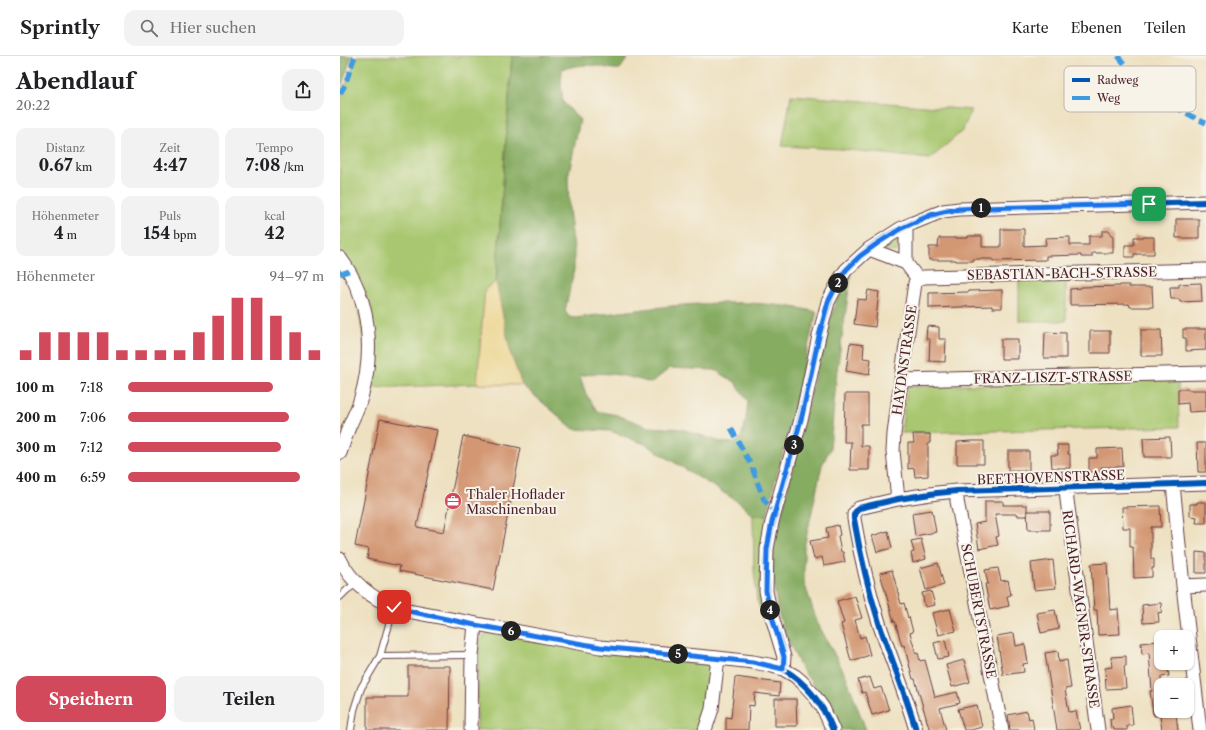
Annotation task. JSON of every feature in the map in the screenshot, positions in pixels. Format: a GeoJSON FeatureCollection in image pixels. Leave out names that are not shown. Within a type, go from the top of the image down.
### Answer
{"type":"FeatureCollection","features":[{"type":"Feature","properties":{"kind":"street"},"geometry":{"type":"LineString","coordinates":[[783,669],[784,657],[766,591],[766,563],[769,537],[802,416],[817,342],[828,302],[846,270],[869,249],[906,226],[943,212],[959,209],[1206,202]]}},
{"type":"Feature","properties":{"kind":"street"},"geometry":{"type":"LineString","coordinates":[[906,226],[906,263]]}},
{"type":"Feature","properties":{"kind":"street"},"geometry":{"type":"LineString","coordinates":[[869,249],[906,263],[918,279]]}},
{"type":"Feature","properties":{"kind":"street"},"geometry":{"type":"LineString","coordinates":[[340,258],[349,271],[363,303],[369,339],[367,374],[360,403],[349,427],[340,453]]}},
{"type":"Feature","properties":{"kind":"street","name":"SEBASTIAN-BACH-STRASSE"},"geometry":{"type":"LineString","coordinates":[[918,279],[924,277],[1206,270]]}},
{"type":"Feature","properties":{"kind":"street","name":"HAYDNSTRASSE"},"geometry":{"type":"LineString","coordinates":[[898,499],[893,451],[900,380],[915,283],[918,279]]}},
{"type":"Feature","properties":{"kind":"street","name":"FRANZ-LISZT-STRASSE"},"geometry":{"type":"LineString","coordinates":[[900,380],[1206,373]]}},
{"type":"Feature","properties":{"kind":"street","name":"BEETHOVENSTRASSE"},"geometry":{"type":"LineString","coordinates":[[898,499],[957,491],[1206,483]]}},
{"type":"Feature","properties":{"kind":"street"},"geometry":{"type":"LineString","coordinates":[[1174,484],[1183,586],[1200,730]]}},
{"type":"Feature","properties":{"kind":"street","name":"RICHARD-WAGNER-STRASSE"},"geometry":{"type":"LineString","coordinates":[[1066,487],[1098,730]]}},
{"type":"Feature","properties":{"kind":"street","name":"SCHUBERTSTRASSE"},"geometry":{"type":"LineString","coordinates":[[957,491],[1002,730]]}},
{"type":"Feature","properties":{"kind":"street"},"geometry":{"type":"LineString","coordinates":[[898,499],[859,508],[854,514],[854,519],[867,578],[880,624],[916,730]]}},
{"type":"Feature","properties":{"kind":"street"},"geometry":{"type":"LineString","coordinates":[[340,560],[349,575],[366,591],[380,601],[394,607],[413,612],[475,625],[600,647],[753,662],[783,669],[802,682],[813,694],[833,730]]}},
{"type":"Feature","properties":{"kind":"street"},"geometry":{"type":"LineString","coordinates":[[1183,586],[1206,585]]}},
{"type":"Feature","properties":{"kind":"street"},"geometry":{"type":"LineString","coordinates":[[471,730],[472,655],[475,625]]}},
{"type":"Feature","properties":{"kind":"street"},"geometry":{"type":"LineString","coordinates":[[705,730],[712,709],[718,658]]}},
{"type":"Feature","properties":{"kind":"lane"},"geometry":{"type":"LineString","coordinates":[[340,597],[347,590],[358,583]]}},
{"type":"Feature","properties":{"kind":"lane"},"geometry":{"type":"LineString","coordinates":[[351,730],[354,710],[361,688],[380,656],[394,607]]}},
{"type":"Feature","properties":{"kind":"lane"},"geometry":{"type":"LineString","coordinates":[[380,656],[472,655]]}},
{"type":"Feature","properties":{"kind":"green space"},"geometry":{"type":"Polygon","coordinates":[[[340,56],[352,56],[340,90],[340,56]]]}},
{"type":"Feature","properties":{"kind":"green space"},"geometry":{"type":"Polygon","coordinates":[[[357,56],[512,56],[496,282],[485,289],[477,384],[369,388],[371,380],[350,264],[340,250],[340,98],[357,56]]]}},
{"type":"Feature","properties":{"kind":"green space"},"geometry":{"type":"Polygon","coordinates":[[[512,56],[627,56],[627,59],[620,69],[588,65],[562,69],[561,84],[563,102],[580,120],[568,177],[569,210],[574,249],[574,270],[565,311],[569,317],[575,318],[635,310],[696,304],[727,303],[787,306],[817,312],[767,515],[753,515],[740,503],[645,444],[610,431],[574,429],[522,385],[511,355],[496,282],[512,56]],[[670,368],[651,383],[625,376],[608,374],[590,374],[580,376],[586,394],[597,411],[617,415],[649,427],[682,429],[724,443],[736,442],[741,438],[746,419],[748,401],[735,382],[715,370],[670,368]]]}},
{"type":"Feature","properties":{"kind":"green space"},"geometry":{"type":"Polygon","coordinates":[[[791,95],[972,110],[962,131],[930,159],[841,149],[782,146],[791,95]]]}},
{"type":"Feature","properties":{"kind":"green space"},"geometry":{"type":"Polygon","coordinates":[[[895,238],[899,241],[899,248],[896,252],[884,250],[883,245],[895,238]]]}},
{"type":"Feature","properties":{"kind":"green space"},"geometry":{"type":"Polygon","coordinates":[[[851,276],[837,370],[830,449],[822,465],[804,548],[804,582],[817,622],[846,676],[866,730],[838,730],[820,695],[800,666],[785,633],[778,612],[772,565],[775,540],[817,367],[836,301],[851,276]]]}},
{"type":"Feature","properties":{"kind":"green space"},"geometry":{"type":"Polygon","coordinates":[[[1019,280],[1066,280],[1066,321],[1019,321],[1019,280]]]}},
{"type":"Feature","properties":{"kind":"green space"},"geometry":{"type":"Polygon","coordinates":[[[1178,380],[1179,427],[901,433],[907,387],[1091,381],[1178,380]]]}},
{"type":"Feature","properties":{"kind":"green space"},"geometry":{"type":"Polygon","coordinates":[[[753,515],[767,515],[760,567],[764,619],[757,600],[754,571],[753,515]]]}},
{"type":"Feature","properties":{"kind":"green space"},"geometry":{"type":"Polygon","coordinates":[[[488,633],[498,633],[701,661],[708,665],[711,673],[708,695],[698,730],[477,730],[479,644],[483,637],[488,633]]]}},
{"type":"Feature","properties":{"kind":"sand"},"geometry":{"type":"Polygon","coordinates":[[[496,282],[511,355],[522,385],[477,384],[485,289],[496,282]]]}},
{"type":"Feature","properties":{"kind":"building"},"geometry":{"type":"Polygon","coordinates":[[[1176,219],[1199,219],[1199,238],[1176,238],[1176,219]]]}},
{"type":"Feature","properties":{"kind":"building"},"geometry":{"type":"Polygon","coordinates":[[[1001,229],[1024,229],[1024,246],[1046,245],[1045,238],[1070,237],[1070,245],[1089,245],[1089,236],[1102,236],[1102,231],[1110,231],[1110,235],[1113,235],[1113,253],[1092,253],[1092,257],[1081,257],[1081,255],[1046,256],[1046,260],[929,260],[929,247],[938,247],[939,238],[968,238],[968,236],[982,236],[982,247],[1001,247],[1001,229]]]}},
{"type":"Feature","properties":{"kind":"building"},"geometry":{"type":"Polygon","coordinates":[[[1134,237],[1154,237],[1154,254],[1134,254],[1134,257],[1125,257],[1125,245],[1134,245],[1134,237]]]}},
{"type":"Feature","properties":{"kind":"building"},"geometry":{"type":"Polygon","coordinates":[[[1201,283],[1202,301],[1180,302],[1179,299],[1171,299],[1170,287],[1179,287],[1179,284],[1201,283]]]}},
{"type":"Feature","properties":{"kind":"building"},"geometry":{"type":"Polygon","coordinates":[[[1129,285],[1129,287],[1152,287],[1153,307],[1130,307],[1129,304],[1070,305],[1070,289],[1129,285]]]}},
{"type":"Feature","properties":{"kind":"building"},"geometry":{"type":"Polygon","coordinates":[[[868,290],[879,292],[875,327],[854,324],[857,299],[866,300],[868,290]]]}},
{"type":"Feature","properties":{"kind":"building"},"geometry":{"type":"Polygon","coordinates":[[[1002,290],[1002,308],[992,308],[992,306],[929,308],[929,293],[1002,290]]]}},
{"type":"Feature","properties":{"kind":"building"},"geometry":{"type":"Polygon","coordinates":[[[927,326],[939,327],[939,339],[946,339],[945,362],[929,361],[930,339],[926,339],[927,326]]]}},
{"type":"Feature","properties":{"kind":"building"},"geometry":{"type":"Polygon","coordinates":[[[1183,329],[1206,329],[1206,350],[1186,351],[1186,338],[1183,338],[1183,329]]]}},
{"type":"Feature","properties":{"kind":"building"},"geometry":{"type":"Polygon","coordinates":[[[1141,330],[1161,330],[1162,356],[1141,356],[1141,330]]]}},
{"type":"Feature","properties":{"kind":"building"},"geometry":{"type":"Polygon","coordinates":[[[1090,331],[1110,331],[1110,353],[1090,353],[1090,331]]]}},
{"type":"Feature","properties":{"kind":"building"},"geometry":{"type":"Polygon","coordinates":[[[1045,332],[1066,333],[1066,358],[1044,358],[1045,332]]]}},
{"type":"Feature","properties":{"kind":"building"},"geometry":{"type":"Polygon","coordinates":[[[1001,339],[1018,339],[1018,359],[1001,359],[1001,339]]]}},
{"type":"Feature","properties":{"kind":"building"},"geometry":{"type":"Polygon","coordinates":[[[850,343],[864,345],[863,358],[871,359],[869,375],[846,371],[850,343]]]}},
{"type":"Feature","properties":{"kind":"building"},"geometry":{"type":"Polygon","coordinates":[[[1178,389],[1206,390],[1206,411],[1189,412],[1188,403],[1178,404],[1178,389]]]}},
{"type":"Feature","properties":{"kind":"building"},"geometry":{"type":"Polygon","coordinates":[[[845,394],[868,394],[868,424],[861,424],[861,446],[869,446],[869,470],[850,470],[851,442],[844,442],[845,394]]]}},
{"type":"Feature","properties":{"kind":"building"},"geometry":{"type":"Polygon","coordinates":[[[380,419],[437,430],[417,527],[444,532],[463,436],[521,448],[493,590],[399,571],[400,566],[367,559],[369,549],[355,546],[380,419]]]}},
{"type":"Feature","properties":{"kind":"building"},"geometry":{"type":"Polygon","coordinates":[[[913,434],[930,434],[930,443],[928,443],[928,476],[915,477],[914,468],[908,469],[908,443],[914,443],[913,434]]]}},
{"type":"Feature","properties":{"kind":"building"},"geometry":{"type":"Polygon","coordinates":[[[1170,437],[1171,457],[1144,457],[1143,438],[1170,437]]]}},
{"type":"Feature","properties":{"kind":"building"},"geometry":{"type":"Polygon","coordinates":[[[984,441],[984,464],[957,464],[957,442],[984,441]]]}},
{"type":"Feature","properties":{"kind":"building"},"geometry":{"type":"Polygon","coordinates":[[[1197,443],[1206,443],[1206,472],[1198,472],[1197,443]]]}},
{"type":"Feature","properties":{"kind":"building"},"geometry":{"type":"Polygon","coordinates":[[[1057,445],[1068,445],[1068,454],[1070,454],[1070,468],[1052,468],[1051,455],[1058,455],[1057,445]]]}},
{"type":"Feature","properties":{"kind":"building"},"geometry":{"type":"Polygon","coordinates":[[[1122,448],[1123,467],[1101,467],[1101,472],[1089,472],[1089,458],[1097,458],[1097,449],[1122,448]]]}},
{"type":"Feature","properties":{"kind":"building"},"geometry":{"type":"Polygon","coordinates":[[[1008,451],[1029,451],[1029,470],[1008,470],[1008,451]]]}},
{"type":"Feature","properties":{"kind":"building"},"geometry":{"type":"Polygon","coordinates":[[[985,501],[1003,501],[1003,505],[1027,505],[1027,516],[1018,516],[1018,514],[995,514],[999,536],[996,537],[998,545],[979,549],[975,524],[985,522],[985,501]]]}},
{"type":"Feature","properties":{"kind":"building"},"geometry":{"type":"Polygon","coordinates":[[[1197,502],[1206,502],[1206,523],[1196,523],[1197,517],[1190,516],[1190,504],[1197,504],[1197,502]]]}},
{"type":"Feature","properties":{"kind":"building"},"geometry":{"type":"Polygon","coordinates":[[[1160,506],[1161,527],[1151,527],[1151,559],[1154,559],[1152,577],[1134,578],[1133,547],[1130,547],[1130,528],[1123,528],[1122,507],[1160,506]]]}},
{"type":"Feature","properties":{"kind":"building"},"geometry":{"type":"Polygon","coordinates":[[[932,510],[936,532],[915,536],[912,513],[932,510]]]}},
{"type":"Feature","properties":{"kind":"building"},"geometry":{"type":"Polygon","coordinates":[[[1027,511],[1050,511],[1050,530],[1028,530],[1027,511]]]}},
{"type":"Feature","properties":{"kind":"building"},"geometry":{"type":"Polygon","coordinates":[[[838,525],[840,535],[838,536],[841,552],[843,552],[845,562],[824,566],[822,557],[814,559],[810,541],[828,538],[826,528],[838,525]]]}},
{"type":"Feature","properties":{"kind":"building"},"geometry":{"type":"Polygon","coordinates":[[[888,531],[892,548],[877,552],[872,536],[888,531]]]}},
{"type":"Feature","properties":{"kind":"building"},"geometry":{"type":"Polygon","coordinates":[[[921,539],[926,559],[913,563],[911,553],[914,552],[911,541],[921,539]]]}},
{"type":"Feature","properties":{"kind":"building"},"geometry":{"type":"Polygon","coordinates":[[[1196,552],[1206,553],[1206,573],[1196,573],[1196,552]]]}},
{"type":"Feature","properties":{"kind":"building"},"geometry":{"type":"Polygon","coordinates":[[[1053,560],[1056,588],[1034,590],[1031,563],[1053,560]]]}},
{"type":"Feature","properties":{"kind":"building"},"geometry":{"type":"Polygon","coordinates":[[[938,563],[944,585],[926,590],[920,568],[938,563]]]}},
{"type":"Feature","properties":{"kind":"building"},"geometry":{"type":"Polygon","coordinates":[[[1107,563],[1110,610],[1118,609],[1120,634],[1098,635],[1097,610],[1094,610],[1091,564],[1107,563]]]}},
{"type":"Feature","properties":{"kind":"building"},"geometry":{"type":"Polygon","coordinates":[[[998,568],[1001,581],[1008,580],[1011,595],[1007,596],[1009,606],[990,610],[985,584],[988,584],[985,570],[998,568]]]}},
{"type":"Feature","properties":{"kind":"building"},"geometry":{"type":"Polygon","coordinates":[[[892,570],[901,604],[904,603],[908,618],[909,617],[913,632],[910,633],[916,654],[918,653],[920,661],[925,660],[935,697],[957,692],[960,703],[940,708],[946,730],[931,730],[930,727],[929,728],[904,645],[902,646],[895,621],[894,622],[880,573],[892,570]]]}},
{"type":"Feature","properties":{"kind":"building"},"geometry":{"type":"Polygon","coordinates":[[[931,591],[935,605],[925,607],[922,593],[931,591]]]}},
{"type":"Feature","properties":{"kind":"building"},"geometry":{"type":"Polygon","coordinates":[[[855,596],[862,618],[855,620],[860,638],[865,636],[870,655],[851,661],[841,624],[844,623],[837,601],[855,596]]]}},
{"type":"Feature","properties":{"kind":"building"},"geometry":{"type":"Polygon","coordinates":[[[1161,603],[1162,612],[1158,613],[1159,622],[1143,623],[1142,605],[1161,603]]]}},
{"type":"Feature","properties":{"kind":"building"},"geometry":{"type":"Polygon","coordinates":[[[950,609],[956,631],[938,635],[932,613],[950,609]]]}},
{"type":"Feature","properties":{"kind":"building"},"geometry":{"type":"Polygon","coordinates":[[[1055,610],[1059,629],[1041,633],[1037,613],[1055,610]]]}},
{"type":"Feature","properties":{"kind":"building"},"geometry":{"type":"Polygon","coordinates":[[[1014,633],[1016,646],[1025,644],[1028,663],[1023,664],[1024,672],[1003,675],[997,636],[1014,633]]]}},
{"type":"Feature","properties":{"kind":"building"},"geometry":{"type":"Polygon","coordinates":[[[945,640],[949,657],[938,659],[934,643],[945,640]]]}},
{"type":"Feature","properties":{"kind":"building"},"geometry":{"type":"Polygon","coordinates":[[[1154,641],[1154,670],[1168,670],[1169,676],[1154,678],[1154,714],[1150,691],[1152,691],[1149,653],[1142,654],[1141,643],[1154,641]]]}},
{"type":"Feature","properties":{"kind":"building"},"geometry":{"type":"Polygon","coordinates":[[[1058,651],[1059,662],[1067,660],[1071,688],[1065,689],[1069,712],[1076,711],[1080,730],[1057,730],[1045,653],[1058,651]]]}},
{"type":"Feature","properties":{"kind":"building"},"geometry":{"type":"Polygon","coordinates":[[[1126,656],[1126,666],[1124,666],[1126,688],[1106,689],[1105,668],[1112,667],[1111,657],[1126,656]]]}},
{"type":"Feature","properties":{"kind":"building"},"geometry":{"type":"Polygon","coordinates":[[[964,660],[970,682],[952,687],[946,665],[964,660]]]}},
{"type":"Feature","properties":{"kind":"building"},"geometry":{"type":"Polygon","coordinates":[[[408,666],[450,666],[449,730],[367,730],[367,697],[408,697],[408,666]]]}},
{"type":"Feature","properties":{"kind":"building"},"geometry":{"type":"Polygon","coordinates":[[[735,677],[780,683],[779,696],[755,693],[754,706],[749,705],[748,730],[726,730],[726,717],[731,718],[735,677]]]}},
{"type":"Feature","properties":{"kind":"building"},"geometry":{"type":"Polygon","coordinates":[[[870,677],[874,689],[881,687],[889,710],[872,715],[865,692],[862,693],[858,680],[870,677]]]}},
{"type":"Feature","properties":{"kind":"building"},"geometry":{"type":"Polygon","coordinates":[[[775,699],[796,699],[797,726],[775,726],[775,699]]]}},
{"type":"Feature","properties":{"kind":"building"},"geometry":{"type":"Polygon","coordinates":[[[977,705],[982,727],[964,730],[958,709],[977,705]]]}},
{"type":"Feature","properties":{"kind":"building"},"geometry":{"type":"Polygon","coordinates":[[[1131,705],[1133,725],[1127,726],[1127,730],[1114,730],[1113,727],[1111,728],[1110,719],[1113,719],[1112,708],[1131,705]]]}},
{"type":"Feature","properties":{"kind":"building"},"geometry":{"type":"Polygon","coordinates":[[[1027,711],[1029,719],[1032,718],[1034,730],[1010,730],[1008,715],[1027,711]]]}},
{"type":"Feature","properties":{"kind":"building"},"geometry":{"type":"Polygon","coordinates":[[[1160,718],[1176,718],[1178,730],[1162,730],[1160,718]]]}},
{"type":"Feature","properties":{"kind":"marked path"},"geometry":{"type":"LineString","coordinates":[[340,94],[345,85],[355,56]]}},
{"type":"Feature","properties":{"kind":"marked path"},"geometry":{"type":"LineString","coordinates":[[1118,56],[1126,66]]}},
{"type":"Feature","properties":{"kind":"marked path"},"geometry":{"type":"LineString","coordinates":[[1184,112],[1206,123]]}},
{"type":"Feature","properties":{"kind":"marked path"},"geometry":{"type":"LineString","coordinates":[[340,274],[349,271]]}},
{"type":"Feature","properties":{"kind":"marked path"},"geometry":{"type":"LineString","coordinates":[[731,428],[751,465],[764,500],[775,512]]}},
{"type":"Feature","properties":{"kind":"cycle path"},"geometry":{"type":"LineString","coordinates":[[833,730],[819,703],[813,695],[800,681],[783,669],[784,662],[782,647],[768,601],[766,572],[770,532],[802,415],[819,335],[829,301],[846,270],[875,244],[903,227],[939,213],[959,209],[1206,202]]}},
{"type":"Feature","properties":{"kind":"cycle path"},"geometry":{"type":"LineString","coordinates":[[916,730],[880,626],[862,559],[854,519],[854,514],[859,508],[898,499],[957,491],[1206,483]]}},
{"type":"Feature","properties":{"kind":"place","name":"Thaler Hoflader Maschinenbau"},"geometry":{"type":"Point","coordinates":[453,501]}},
{"type":"Feature","properties":{"kind":"route"},"geometry":{"type":"LineString","coordinates":[[394,607],[475,625],[600,647],[753,662],[783,669],[784,657],[766,591],[767,549],[772,522],[802,416],[813,362],[828,302],[846,270],[860,256],[888,236],[931,215],[943,212],[959,209],[979,208],[1149,204]]}}]}
